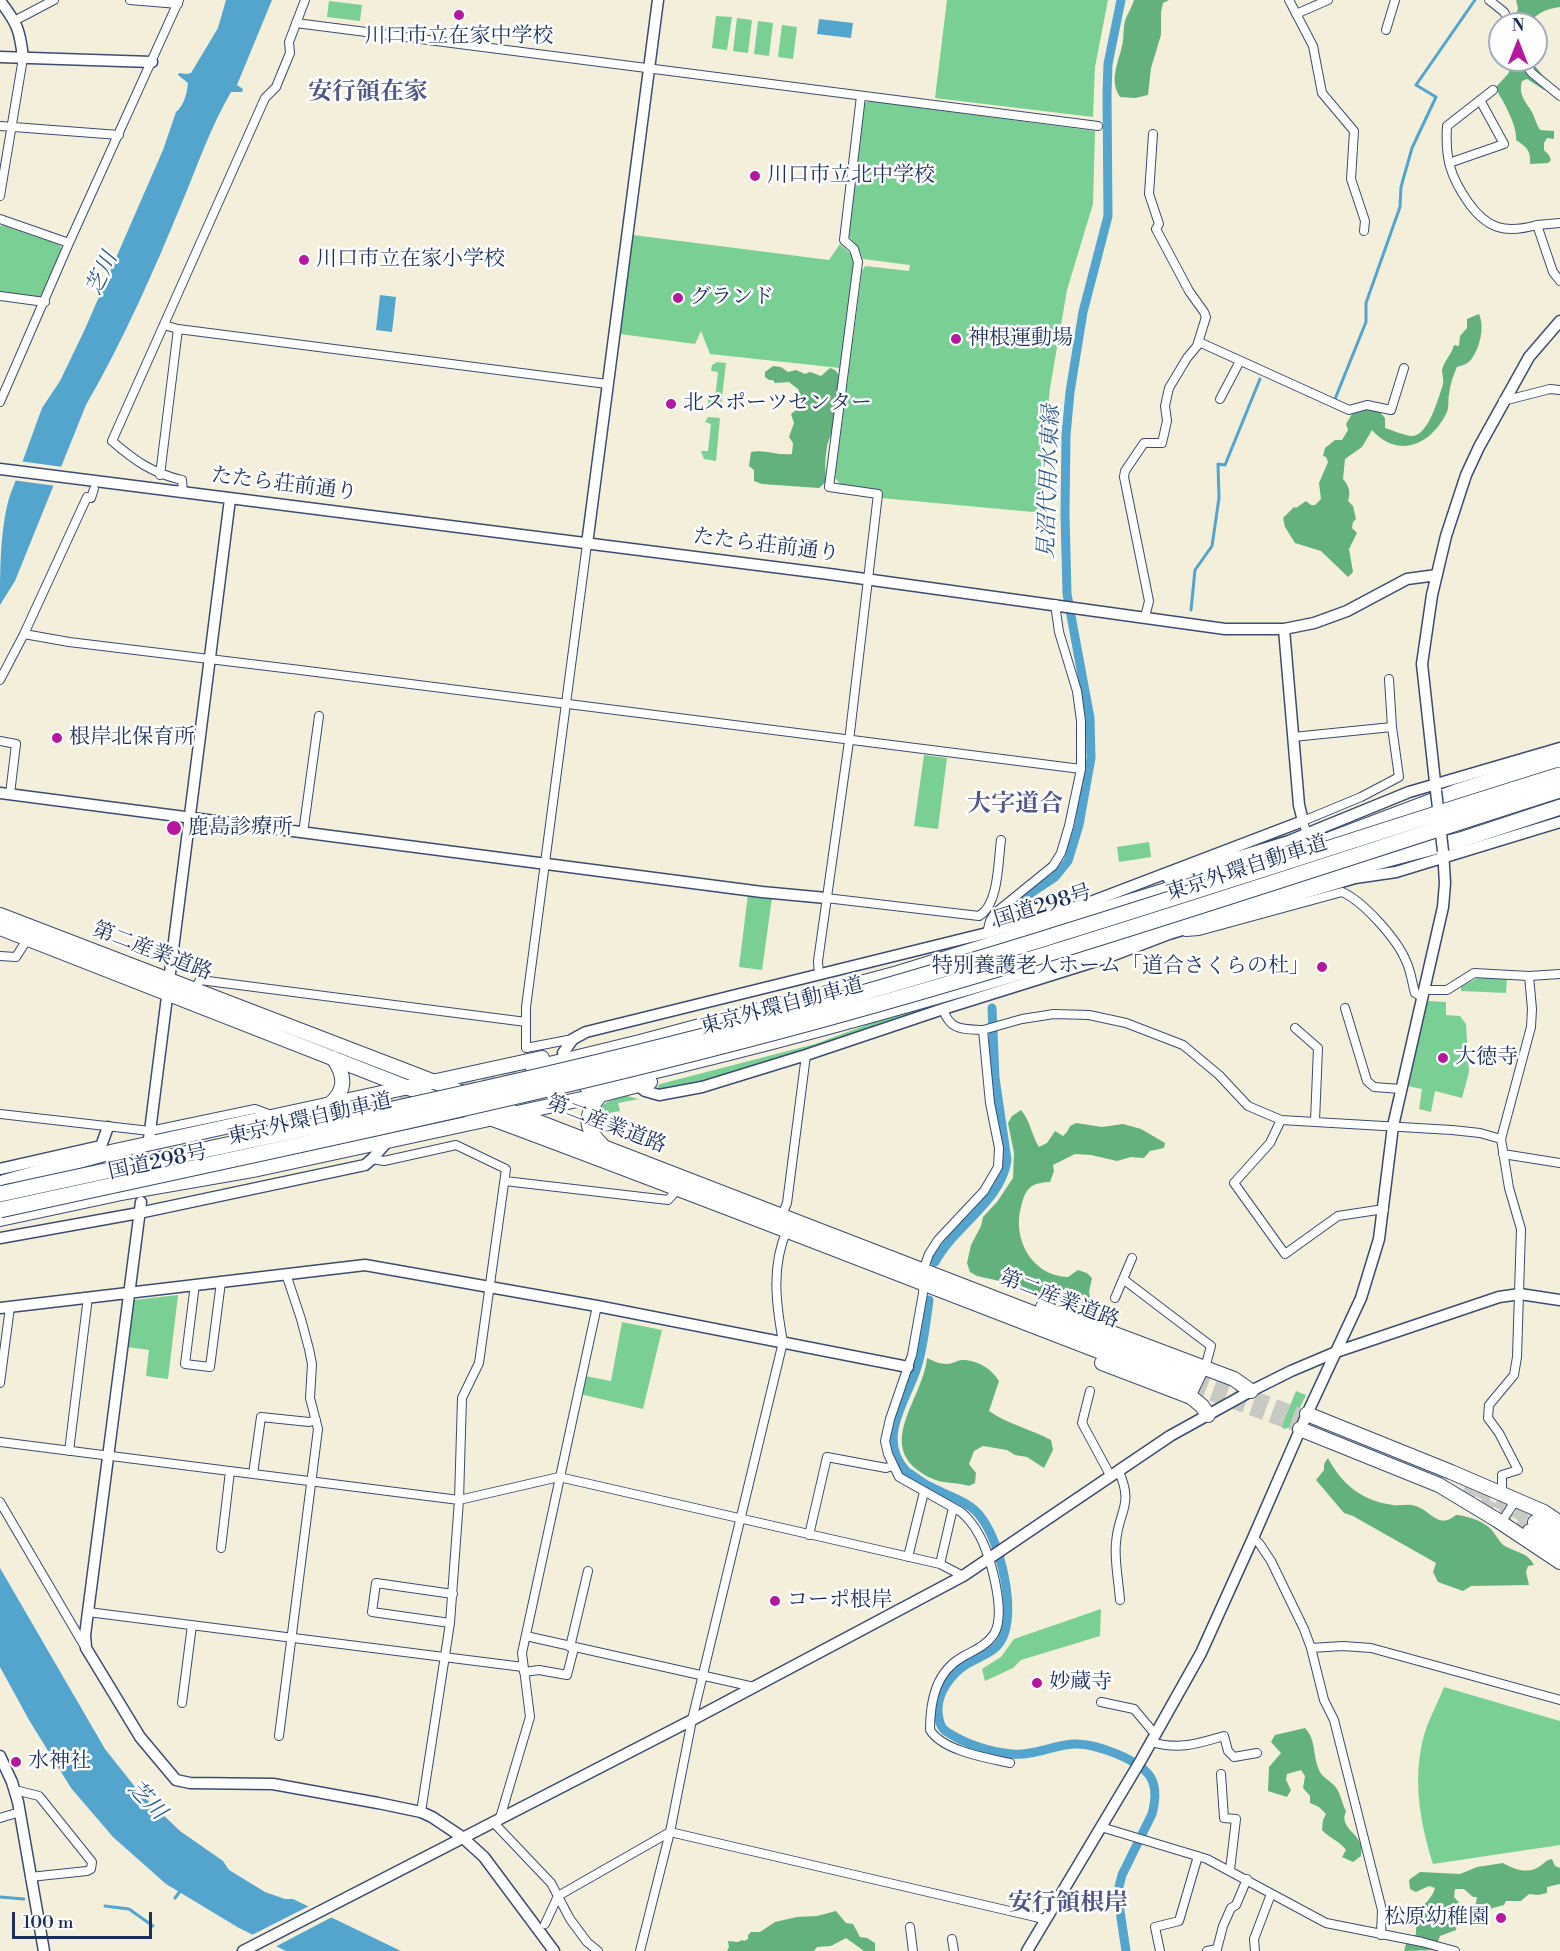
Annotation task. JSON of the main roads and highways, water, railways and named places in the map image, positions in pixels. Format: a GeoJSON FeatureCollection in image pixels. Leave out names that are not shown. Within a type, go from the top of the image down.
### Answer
{"type":"FeatureCollection","features":[{"type":"Feature","properties":{"kind":"highway"},"geometry":{"type":"LineString","coordinates":[[1332,838],[1456,792],[1560,759]]}},
{"type":"Feature","properties":{"kind":"highway","name":"東京外環自動車道"},"geometry":{"type":"LineString","coordinates":[[1,1182],[537,1076],[774,1017],[1029,943],[1560,775]]}},
{"type":"Feature","properties":{"kind":"highway","name":"東京外環自動車道"},"geometry":{"type":"LineString","coordinates":[[0,1210],[539,1090],[777,1032],[1033,958],[1560,790]]}},
{"type":"Feature","properties":{"kind":"highway"},"geometry":{"type":"LineString","coordinates":[[1342,871],[1460,840],[1560,807]]}},
{"type":"Feature","properties":{"kind":"main road","name":"国道298号"},"geometry":{"type":"LineString","coordinates":[[533,1068],[832,991],[1005,941],[1560,766]]}},
{"type":"Feature","properties":{"kind":"main road"},"geometry":{"type":"LineString","coordinates":[[565,1092],[842,1024],[1035,968],[1560,800]]}},
{"type":"Feature","properties":{"kind":"main road","name":"第二産業道路"},"geometry":{"type":"LineString","coordinates":[[0,915],[333,1059],[787,1230],[924,1277],[974,1289],[1196,1382]]}},
{"type":"Feature","properties":{"kind":"main road","name":"第二産業道路"},"geometry":{"type":"LineString","coordinates":[[0,928],[168,988],[194,991],[782,1215],[924,1277],[988,1310],[1005,1323],[1049,1342],[1196,1382]]}},
{"type":"Feature","properties":{"kind":"main road"},"geometry":{"type":"LineString","coordinates":[[1,1182],[115,1151],[276,1117],[333,1108],[433,1082],[832,991]]}},
{"type":"Feature","properties":{"kind":"main road"},"geometry":{"type":"LineString","coordinates":[[109,1195],[258,1169],[600,1095],[782,1046],[842,1024]]}},
{"type":"Feature","properties":{"kind":"main road"},"geometry":{"type":"LineString","coordinates":[[333,1059],[340,1067],[342,1089],[333,1108]]}},
{"type":"Feature","properties":{"kind":"main road"},"geometry":{"type":"LineString","coordinates":[[600,1095],[588,1114],[588,1123],[594,1137],[603,1146]]}},
{"type":"Feature","properties":{"kind":"main road","name":"国道298号"},"geometry":{"type":"LineString","coordinates":[[1,1182],[333,1108]]}},
{"type":"Feature","properties":{"kind":"main road","name":"国道298号"},"geometry":{"type":"LineString","coordinates":[[0,1219],[359,1139]]}},
{"type":"Feature","properties":{"kind":"main road"},"geometry":{"type":"LineString","coordinates":[[1208,1415],[1202,1406],[1196,1382],[1234,1379],[1251,1391]]}},
{"type":"Feature","properties":{"kind":"main road"},"geometry":{"type":"LineString","coordinates":[[1306,1414],[1544,1512],[1560,1523]]}},
{"type":"Feature","properties":{"kind":"main road"},"geometry":{"type":"LineString","coordinates":[[1300,1430],[1430,1481],[1497,1520],[1560,1562]]}},
{"type":"Feature","properties":{"kind":"main road"},"geometry":{"type":"LineString","coordinates":[[1560,1537],[1533,1526],[1560,1551]]}},
{"type":"Feature","properties":{"kind":"water"},"geometry":{"type":"Polygon","coordinates":[[[226,0],[272,0],[237,85],[243,89],[242,92],[231,92],[217,120],[137,306],[86,405],[15,581],[0,605],[3,527],[6,511],[42,408],[60,381],[85,329],[163,150],[176,112],[185,99],[188,83],[178,75],[179,73],[191,73],[218,28],[226,0]]]}},
{"type":"Feature","properties":{"kind":"water"},"geometry":{"type":"Polygon","coordinates":[[[819,19],[853,23],[851,38],[817,34],[819,19]]]}},
{"type":"Feature","properties":{"kind":"water"},"geometry":{"type":"Polygon","coordinates":[[[380,295],[396,297],[392,332],[376,330],[380,295]]]}},
{"type":"Feature","properties":{"kind":"water","name":"芝川"},"geometry":{"type":"Polygon","coordinates":[[[0,1568],[105,1749],[139,1792],[180,1831],[223,1861],[229,1870],[265,1892],[285,1899],[293,1899],[401,1951],[286,1951],[239,1928],[166,1884],[113,1837],[71,1788],[29,1720],[0,1667],[0,1568]]]}},
{"type":"Feature","properties":{"kind":"waterway","name":"見沼代用水東縁"},"geometry":{"type":"LineString","coordinates":[[1016,903],[1055,877],[1068,861],[1079,825],[1091,758],[1090,718],[1067,594],[1066,435],[1070,392],[1083,312],[1108,216],[1108,64],[1121,0]]}},
{"type":"Feature","properties":{"kind":"waterway"},"geometry":{"type":"LineString","coordinates":[[1335,399],[1366,322],[1366,303],[1400,207],[1401,187],[1412,148],[1436,97],[1416,85],[1475,0]]}},
{"type":"Feature","properties":{"kind":"waterway"},"geometry":{"type":"LineString","coordinates":[[1191,610],[1195,570],[1212,546],[1219,498],[1218,464],[1225,465],[1260,379]]}},
{"type":"Feature","properties":{"kind":"waterway","name":"見沼代用水東縁"},"geometry":{"type":"LineString","coordinates":[[935,1262],[954,1236],[987,1201],[1003,1175],[1007,1160],[995,1078],[992,1008]]}},
{"type":"Feature","properties":{"kind":"waterway","name":"見沼代用水東縁"},"geometry":{"type":"LineString","coordinates":[[929,1300],[920,1356],[897,1418],[893,1445],[897,1458],[906,1471],[926,1484],[963,1502],[980,1516],[1000,1559],[1008,1613],[1006,1629],[998,1645],[961,1668],[946,1685],[938,1705],[940,1724],[945,1730],[962,1740],[995,1751],[1020,1754],[1083,1744],[1117,1754],[1146,1771],[1154,1787],[1153,1810],[1122,1875],[1119,1887],[1118,1898],[1126,1951]]}},
{"type":"Feature","properties":{"kind":"waterway"},"geometry":{"type":"LineString","coordinates":[[175,1898],[181,1890]]}},
{"type":"Feature","properties":{"kind":"waterway"},"geometry":{"type":"LineString","coordinates":[[0,1897],[24,1899]]}},
{"type":"Feature","properties":{"kind":"waterway"},"geometry":{"type":"LineString","coordinates":[[105,1906],[129,1909],[153,1926]]}},
{"type":"Feature","properties":{"kind":"tunnel"},"geometry":{"type":"LineString","coordinates":[[338,1111],[533,1068]]}},
{"type":"Feature","properties":{"kind":"tunnel"},"geometry":{"type":"LineString","coordinates":[[1196,1376],[1317,1422]]}},
{"type":"Feature","properties":{"kind":"tunnel"},"geometry":{"type":"LineString","coordinates":[[1192,1387],[1311,1430]]}},
{"type":"Feature","properties":{"kind":"tunnel"},"geometry":{"type":"LineString","coordinates":[[1479,1490],[1535,1522]]}},
{"type":"Feature","properties":{"kind":"tunnel"},"geometry":{"type":"LineString","coordinates":[[1462,1492],[1530,1531]]}},
{"type":"Feature","properties":{"kind":"place","name":"川口市立在家中学校"},"geometry":{"type":"Point","coordinates":[459,15]}},
{"type":"Feature","properties":{"kind":"place","name":"川口市立北中学校"},"geometry":{"type":"Point","coordinates":[755,176]}},
{"type":"Feature","properties":{"kind":"place","name":"川口市立在家小学校"},"geometry":{"type":"Point","coordinates":[304,260]}},
{"type":"Feature","properties":{"kind":"place","name":"グランド"},"geometry":{"type":"Point","coordinates":[678,298]}},
{"type":"Feature","properties":{"kind":"place","name":"神根運動場"},"geometry":{"type":"Point","coordinates":[956,339]}},
{"type":"Feature","properties":{"kind":"place","name":"北スポーツセンター"},"geometry":{"type":"Point","coordinates":[671,404]}},
{"type":"Feature","properties":{"kind":"place","name":"根岸北保育所"},"geometry":{"type":"Point","coordinates":[57,738]}},
{"type":"Feature","properties":{"kind":"place","name":"鹿島診療所"},"geometry":{"type":"Point","coordinates":[174,828]}},
{"type":"Feature","properties":{"kind":"place","name":"特別養護老人ホーム「道合さくらの杜」"},"geometry":{"type":"Point","coordinates":[1322,967]}},
{"type":"Feature","properties":{"kind":"place","name":"大徳寺"},"geometry":{"type":"Point","coordinates":[1443,1058]}},
{"type":"Feature","properties":{"kind":"place","name":"コーポ根岸"},"geometry":{"type":"Point","coordinates":[775,1601]}},
{"type":"Feature","properties":{"kind":"place","name":"妙蔵寺"},"geometry":{"type":"Point","coordinates":[1037,1683]}},
{"type":"Feature","properties":{"kind":"place","name":"水神社"},"geometry":{"type":"Point","coordinates":[16,1762]}},
{"type":"Feature","properties":{"kind":"place","name":"松原幼稚園"},"geometry":{"type":"Point","coordinates":[1501,1918]}},
{"type":"Feature","properties":{"kind":"district","name":"安行領在家"},"geometry":{"type":"Point","coordinates":[368,93]}},
{"type":"Feature","properties":{"kind":"district","name":"大字道合"},"geometry":{"type":"Point","coordinates":[1015,805]}},
{"type":"Feature","properties":{"kind":"district","name":"安行領根岸"},"geometry":{"type":"Point","coordinates":[1068,1904]}}]}
